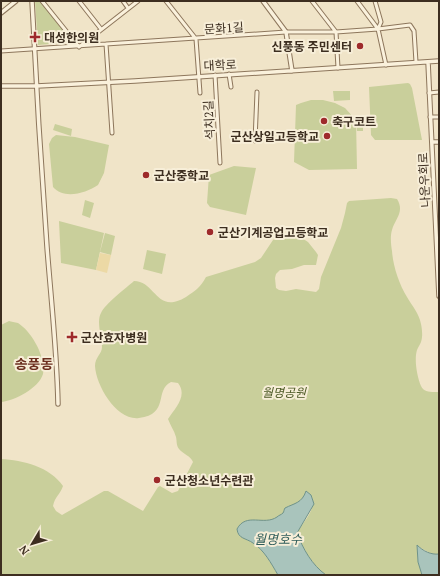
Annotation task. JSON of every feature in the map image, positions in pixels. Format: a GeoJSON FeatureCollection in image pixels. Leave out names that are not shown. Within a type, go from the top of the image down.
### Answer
{"type":"FeatureCollection","features":[{"type":"Feature","properties":{"kind":"street"},"geometry":{"type":"LineString","coordinates":[[1,13],[16,1]]}},
{"type":"Feature","properties":{"kind":"street"},"geometry":{"type":"LineString","coordinates":[[32,1],[36,86],[52,320],[57,362],[58,404]]}},
{"type":"Feature","properties":{"kind":"street"},"geometry":{"type":"LineString","coordinates":[[42,1],[79,46],[138,1]]}},
{"type":"Feature","properties":{"kind":"street"},"geometry":{"type":"LineString","coordinates":[[79,1],[101,30]]}},
{"type":"Feature","properties":{"kind":"street"},"geometry":{"type":"LineString","coordinates":[[123,1],[128,8]]}},
{"type":"Feature","properties":{"kind":"street"},"geometry":{"type":"LineString","coordinates":[[166,1],[196,39],[200,93]]}},
{"type":"Feature","properties":{"kind":"street"},"geometry":{"type":"LineString","coordinates":[[263,1],[286,32],[292,71]]}},
{"type":"Feature","properties":{"kind":"street"},"geometry":{"type":"LineString","coordinates":[[312,1],[336,32],[338,68]]}},
{"type":"Feature","properties":{"kind":"street"},"geometry":{"type":"LineString","coordinates":[[357,1],[378,29],[386,65]]}},
{"type":"Feature","properties":{"kind":"street"},"geometry":{"type":"LineString","coordinates":[[375,1],[381,22],[378,29]]}},
{"type":"Feature","properties":{"kind":"street","name":"문화1길"},"geometry":{"type":"LineString","coordinates":[[1,51],[286,32],[336,32],[410,25],[414,31],[416,62]]}},
{"type":"Feature","properties":{"kind":"street"},"geometry":{"type":"LineString","coordinates":[[106,44],[112,133]]}},
{"type":"Feature","properties":{"kind":"street","name":"대학로"},"geometry":{"type":"LineString","coordinates":[[1,86],[36,86],[109,82],[439,61]]}},
{"type":"Feature","properties":{"kind":"street","name":"나운우회로"},"geometry":{"type":"LineString","coordinates":[[428,62],[439,296]]}},
{"type":"Feature","properties":{"kind":"street"},"geometry":{"type":"LineString","coordinates":[[229,74],[231,87]]}},
{"type":"Feature","properties":{"kind":"street","name":"석치2길"},"geometry":{"type":"LineString","coordinates":[[215,75],[220,163]]}},
{"type":"Feature","properties":{"kind":"street"},"geometry":{"type":"LineString","coordinates":[[255,141],[258,92]]}},
{"type":"Feature","properties":{"kind":"street"},"geometry":{"type":"LineString","coordinates":[[429,93],[439,92]]}},
{"type":"Feature","properties":{"kind":"street"},"geometry":{"type":"LineString","coordinates":[[430,117],[439,117]]}},
{"type":"Feature","properties":{"kind":"street"},"geometry":{"type":"LineString","coordinates":[[432,142],[439,142]]}},
{"type":"Feature","properties":{"kind":"green space"},"geometry":{"type":"Polygon","coordinates":[[[35,1],[40,1],[73,42],[38,45],[35,1]]]}},
{"type":"Feature","properties":{"kind":"green space"},"geometry":{"type":"Polygon","coordinates":[[[408,83],[412,88],[422,140],[375,140],[371,135],[369,87],[408,83]]]}},
{"type":"Feature","properties":{"kind":"green space"},"geometry":{"type":"Polygon","coordinates":[[[333,91],[350,91],[350,100],[334,101],[333,91]]]}},
{"type":"Feature","properties":{"kind":"green space"},"geometry":{"type":"Polygon","coordinates":[[[311,100],[323,100],[335,103],[345,108],[356,120],[357,169],[309,170],[294,162],[296,105],[311,100]]]}},
{"type":"Feature","properties":{"kind":"green space"},"geometry":{"type":"Polygon","coordinates":[[[356,115],[363,115],[363,131],[357,131],[356,115]]]}},
{"type":"Feature","properties":{"kind":"green space"},"geometry":{"type":"Polygon","coordinates":[[[55,124],[72,129],[71,136],[53,130],[55,124]]]}},
{"type":"Feature","properties":{"kind":"green space"},"geometry":{"type":"Polygon","coordinates":[[[56,135],[75,137],[109,145],[104,173],[98,185],[87,191],[75,194],[63,193],[53,187],[49,144],[52,138],[56,135]]]}},
{"type":"Feature","properties":{"kind":"green space"},"geometry":{"type":"Polygon","coordinates":[[[234,166],[256,168],[246,215],[210,207],[207,203],[209,175],[234,166]]]}},
{"type":"Feature","properties":{"kind":"green space","name":"월명공원"},"geometry":{"type":"Polygon","coordinates":[[[391,198],[397,199],[400,208],[399,215],[393,226],[391,235],[394,263],[401,286],[419,316],[422,328],[422,340],[417,350],[416,358],[418,378],[424,390],[428,392],[439,392],[439,554],[432,554],[417,546],[418,562],[422,575],[326,575],[308,556],[297,533],[312,506],[313,501],[311,496],[306,491],[302,499],[276,518],[269,521],[244,522],[237,529],[242,537],[253,543],[264,553],[278,575],[1,575],[1,459],[27,463],[43,469],[58,479],[63,486],[53,506],[56,511],[62,515],[104,491],[108,491],[143,511],[158,487],[160,486],[172,493],[178,491],[193,462],[191,458],[178,448],[175,434],[168,419],[181,397],[181,388],[178,383],[171,382],[166,386],[163,390],[160,402],[155,412],[149,416],[139,418],[123,414],[116,408],[109,401],[99,383],[95,366],[102,347],[99,321],[103,309],[111,301],[134,281],[141,282],[147,286],[162,300],[168,302],[176,301],[186,297],[195,290],[202,284],[206,277],[255,262],[261,258],[273,240],[279,236],[294,233],[308,242],[316,252],[318,255],[316,265],[304,265],[292,269],[280,270],[276,274],[275,278],[276,288],[286,291],[296,289],[316,292],[319,289],[321,277],[341,228],[347,203],[349,201],[391,198]]]}},
{"type":"Feature","properties":{"kind":"green space"},"geometry":{"type":"Polygon","coordinates":[[[85,200],[94,203],[90,218],[82,215],[85,200]]]}},
{"type":"Feature","properties":{"kind":"green space"},"geometry":{"type":"Polygon","coordinates":[[[59,221],[104,233],[96,270],[61,263],[59,221]]]}},
{"type":"Feature","properties":{"kind":"green space"},"geometry":{"type":"Polygon","coordinates":[[[105,233],[115,236],[111,255],[100,252],[105,233]]]}},
{"type":"Feature","properties":{"kind":"green space"},"geometry":{"type":"Polygon","coordinates":[[[147,250],[166,254],[162,274],[143,269],[147,250]]]}},
{"type":"Feature","properties":{"kind":"green space"},"geometry":{"type":"Polygon","coordinates":[[[9,321],[18,323],[33,339],[42,360],[43,374],[37,384],[25,393],[1,402],[1,325],[9,321]]]}},
{"type":"Feature","properties":{"kind":"sand"},"geometry":{"type":"Polygon","coordinates":[[[100,253],[111,255],[107,273],[96,270],[100,253]]]}},
{"type":"Feature","properties":{"kind":"water","name":"월명호수"},"geometry":{"type":"Polygon","coordinates":[[[306,491],[311,495],[314,504],[297,533],[308,556],[326,575],[278,575],[261,549],[241,537],[237,529],[245,521],[267,520],[277,517],[283,513],[285,508],[300,500],[306,491]]]}},
{"type":"Feature","properties":{"kind":"water"},"geometry":{"type":"Polygon","coordinates":[[[417,545],[427,552],[439,554],[439,575],[422,575],[418,562],[417,545]]]}},
{"type":"Feature","properties":{"kind":"place","name":"대성한의원"},"geometry":{"type":"Point","coordinates":[35,37]}},
{"type":"Feature","properties":{"kind":"place","name":"신풍동 주민센터"},"geometry":{"type":"Point","coordinates":[360,46]}},
{"type":"Feature","properties":{"kind":"place","name":"축구코트"},"geometry":{"type":"Point","coordinates":[324,121]}},
{"type":"Feature","properties":{"kind":"place","name":"군산상일고등학교"},"geometry":{"type":"Point","coordinates":[327,136]}},
{"type":"Feature","properties":{"kind":"place","name":"군산중학교"},"geometry":{"type":"Point","coordinates":[146,175]}},
{"type":"Feature","properties":{"kind":"place","name":"군산기계공업고등학교"},"geometry":{"type":"Point","coordinates":[210,232]}},
{"type":"Feature","properties":{"kind":"place","name":"군산효자병원"},"geometry":{"type":"Point","coordinates":[72,337]}},
{"type":"Feature","properties":{"kind":"place","name":"군산청소년수련관"},"geometry":{"type":"Point","coordinates":[157,480]}},
{"type":"Feature","properties":{"kind":"district","name":"송풍동"},"geometry":{"type":"Point","coordinates":[34,363]}}]}
